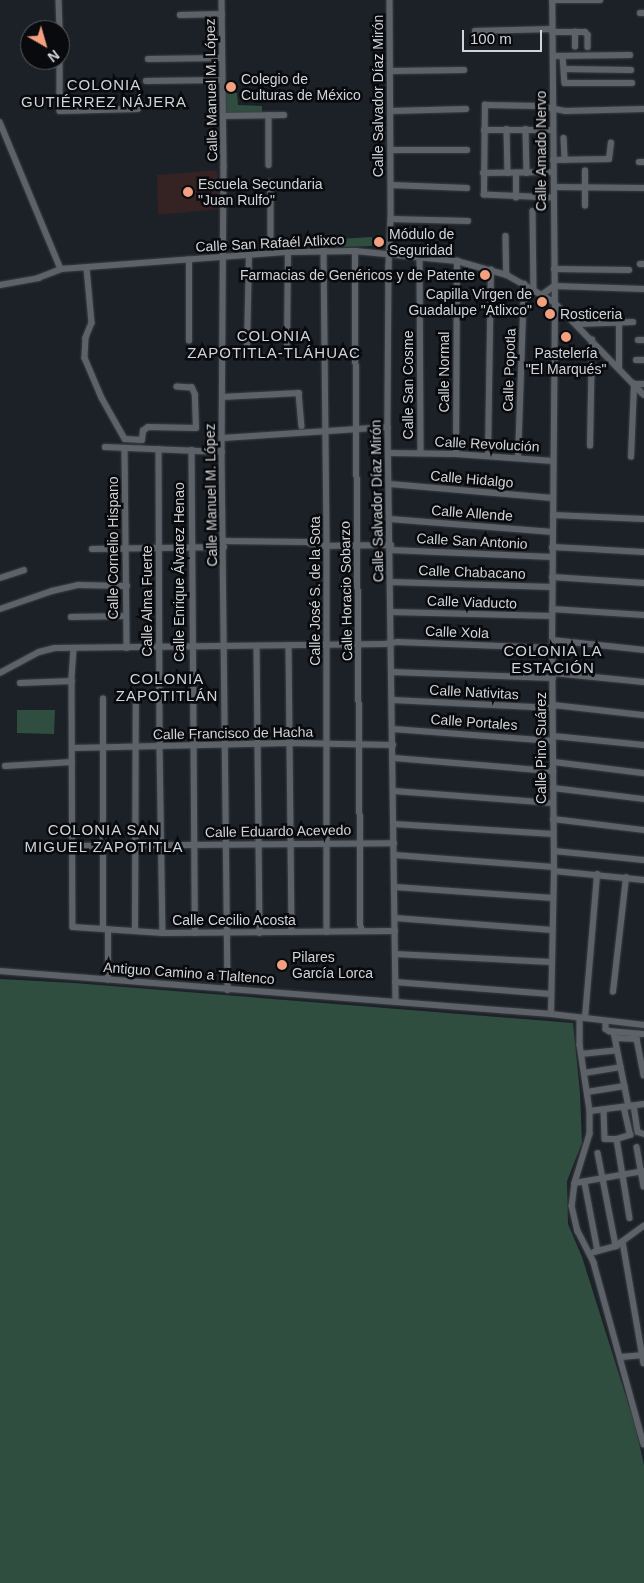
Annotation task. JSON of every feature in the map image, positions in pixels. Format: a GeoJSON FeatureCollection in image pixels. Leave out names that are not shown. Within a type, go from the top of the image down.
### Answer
{"type":"FeatureCollection","features":[{"type":"Feature","properties":{"kind":"street"},"geometry":{"type":"LineString","coordinates":[[59,0],[60,20]]}},
{"type":"Feature","properties":{"kind":"street","name":"Calle Manuel M. López"},"geometry":{"type":"LineString","coordinates":[[222,0],[224,257],[222,452],[226,646],[228,990]]}},
{"type":"Feature","properties":{"kind":"street","name":"Calle Salvador Díaz Mirón"},"geometry":{"type":"LineString","coordinates":[[390,0],[392,219],[389,266],[388,427],[396,1002]]}},
{"type":"Feature","properties":{"kind":"street"},"geometry":{"type":"LineString","coordinates":[[552,0],[600,0]]}},
{"type":"Feature","properties":{"kind":"street","name":"Calle Amado Nervo"},"geometry":{"type":"LineString","coordinates":[[552,0],[554,302]]}},
{"type":"Feature","properties":{"kind":"street"},"geometry":{"type":"LineString","coordinates":[[180,15],[222,14]]}},
{"type":"Feature","properties":{"kind":"street"},"geometry":{"type":"LineString","coordinates":[[475,31],[587,33],[588,47]]}},
{"type":"Feature","properties":{"kind":"street"},"geometry":{"type":"LineString","coordinates":[[574,47],[575,32]]}},
{"type":"Feature","properties":{"kind":"street"},"geometry":{"type":"LineString","coordinates":[[553,56],[630,55]]}},
{"type":"Feature","properties":{"kind":"street"},"geometry":{"type":"LineString","coordinates":[[563,56],[564,81],[567,83],[632,83]]}},
{"type":"Feature","properties":{"kind":"street"},"geometry":{"type":"LineString","coordinates":[[148,59],[222,58]]}},
{"type":"Feature","properties":{"kind":"street"},"geometry":{"type":"LineString","coordinates":[[564,69],[631,70]]}},
{"type":"Feature","properties":{"kind":"street"},"geometry":{"type":"LineString","coordinates":[[60,70],[60,111],[138,109]]}},
{"type":"Feature","properties":{"kind":"street"},"geometry":{"type":"LineString","coordinates":[[391,71],[464,70]]}},
{"type":"Feature","properties":{"kind":"street"},"geometry":{"type":"LineString","coordinates":[[146,81],[222,80]]}},
{"type":"Feature","properties":{"kind":"street"},"geometry":{"type":"LineString","coordinates":[[554,198],[516,198],[484,195],[484,109],[487,104],[540,106],[552,109],[644,109]]}},
{"type":"Feature","properties":{"kind":"street"},"geometry":{"type":"LineString","coordinates":[[391,111],[466,109]]}},
{"type":"Feature","properties":{"kind":"street"},"geometry":{"type":"LineString","coordinates":[[223,116],[284,114]]}},
{"type":"Feature","properties":{"kind":"street"},"geometry":{"type":"LineString","coordinates":[[269,115],[269,166]]}},
{"type":"Feature","properties":{"kind":"street"},"geometry":{"type":"LineString","coordinates":[[0,122],[61,268]]}},
{"type":"Feature","properties":{"kind":"street"},"geometry":{"type":"LineString","coordinates":[[507,129],[508,173]]}},
{"type":"Feature","properties":{"kind":"street"},"geometry":{"type":"LineString","coordinates":[[484,130],[552,130]]}},
{"type":"Feature","properties":{"kind":"street"},"geometry":{"type":"LineString","coordinates":[[526,130],[527,173]]}},
{"type":"Feature","properties":{"kind":"street"},"geometry":{"type":"LineString","coordinates":[[564,138],[565,160]]}},
{"type":"Feature","properties":{"kind":"street"},"geometry":{"type":"LineString","coordinates":[[553,160],[609,159],[610,143]]}},
{"type":"Feature","properties":{"kind":"street"},"geometry":{"type":"LineString","coordinates":[[391,150],[467,150]]}},
{"type":"Feature","properties":{"kind":"street"},"geometry":{"type":"LineString","coordinates":[[584,206],[585,171]]}},
{"type":"Feature","properties":{"kind":"street"},"geometry":{"type":"LineString","coordinates":[[483,173],[553,172]]}},
{"type":"Feature","properties":{"kind":"street"},"geometry":{"type":"LineString","coordinates":[[516,173],[516,198]]}},
{"type":"Feature","properties":{"kind":"street"},"geometry":{"type":"LineString","coordinates":[[270,182],[271,253]]}},
{"type":"Feature","properties":{"kind":"street"},"geometry":{"type":"LineString","coordinates":[[391,185],[467,188]]}},
{"type":"Feature","properties":{"kind":"street"},"geometry":{"type":"LineString","coordinates":[[554,187],[644,188]]}},
{"type":"Feature","properties":{"kind":"street"},"geometry":{"type":"LineString","coordinates":[[534,211],[534,289]]}},
{"type":"Feature","properties":{"kind":"street"},"geometry":{"type":"LineString","coordinates":[[392,219],[468,222]]}},
{"type":"Feature","properties":{"kind":"street"},"geometry":{"type":"LineString","coordinates":[[506,236],[507,275]]}},
{"type":"Feature","properties":{"kind":"street","name":"Calle San Rafaél Atlixco"},"geometry":{"type":"LineString","coordinates":[[0,285],[38,278],[61,268],[87,268],[324,250],[355,250],[457,261],[507,275],[543,294],[577,324],[644,395]]}},
{"type":"Feature","properties":{"kind":"street","name":"Calle José S. de la Sota"},"geometry":{"type":"LineString","coordinates":[[324,250],[328,644],[327,932]]}},
{"type":"Feature","properties":{"kind":"street","name":"Calle Horacio Sobarzo"},"geometry":{"type":"LineString","coordinates":[[355,250],[360,644],[361,931]]}},
{"type":"Feature","properties":{"kind":"street"},"geometry":{"type":"LineString","coordinates":[[287,346],[288,252]]}},
{"type":"Feature","properties":{"kind":"street"},"geometry":{"type":"LineString","coordinates":[[247,349],[249,255]]}},
{"type":"Feature","properties":{"kind":"street","name":"Calle San Cosme"},"geometry":{"type":"LineString","coordinates":[[420,256],[421,453]]}},
{"type":"Feature","properties":{"kind":"street"},"geometry":{"type":"LineString","coordinates":[[189,260],[189,341]]}},
{"type":"Feature","properties":{"kind":"street","name":"Calle Normal"},"geometry":{"type":"LineString","coordinates":[[456,454],[457,261]]}},
{"type":"Feature","properties":{"kind":"street"},"geometry":{"type":"LineString","coordinates":[[87,268],[92,323],[86,338],[85,358],[102,398],[125,438],[142,440],[143,431],[148,427],[196,428],[195,395],[192,388],[177,387]]}},
{"type":"Feature","properties":{"kind":"street"},"geometry":{"type":"LineString","coordinates":[[554,269],[629,270]]}},
{"type":"Feature","properties":{"kind":"street"},"geometry":{"type":"LineString","coordinates":[[488,456],[491,270]]}},
{"type":"Feature","properties":{"kind":"street","name":"Calle Popotla"},"geometry":{"type":"LineString","coordinates":[[518,458],[524,284]]}},
{"type":"Feature","properties":{"kind":"street"},"geometry":{"type":"LineString","coordinates":[[543,294],[554,286],[644,289]]}},
{"type":"Feature","properties":{"kind":"street","name":"Calle Pino Suárez"},"geometry":{"type":"LineString","coordinates":[[551,1014],[554,869],[552,498],[554,302]]}},
{"type":"Feature","properties":{"kind":"street"},"geometry":{"type":"LineString","coordinates":[[577,324],[633,322]]}},
{"type":"Feature","properties":{"kind":"street"},"geometry":{"type":"LineString","coordinates":[[619,323],[619,367]]}},
{"type":"Feature","properties":{"kind":"street"},"geometry":{"type":"LineString","coordinates":[[590,446],[592,340]]}},
{"type":"Feature","properties":{"kind":"street"},"geometry":{"type":"LineString","coordinates":[[636,360],[644,360]]}},
{"type":"Feature","properties":{"kind":"street"},"geometry":{"type":"LineString","coordinates":[[631,457],[634,384],[644,384]]}},
{"type":"Feature","properties":{"kind":"street"},"geometry":{"type":"LineString","coordinates":[[222,397],[299,393],[302,426]]}},
{"type":"Feature","properties":{"kind":"street"},"geometry":{"type":"LineString","coordinates":[[223,438],[388,427]]}},
{"type":"Feature","properties":{"kind":"street"},"geometry":{"type":"LineString","coordinates":[[105,447],[222,452]]}},
{"type":"Feature","properties":{"kind":"street","name":"Calle Cornelio Hispano"},"geometry":{"type":"LineString","coordinates":[[125,448],[127,648]]}},
{"type":"Feature","properties":{"kind":"street","name":"Calle Alma Fuerte"},"geometry":{"type":"LineString","coordinates":[[159,449],[163,933]]}},
{"type":"Feature","properties":{"kind":"street","name":"Calle Enrique Álvarez Henao"},"geometry":{"type":"LineString","coordinates":[[192,450],[191,548],[195,933]]}},
{"type":"Feature","properties":{"kind":"street","name":"Calle Revolución"},"geometry":{"type":"LineString","coordinates":[[389,453],[456,454],[553,461]]}},
{"type":"Feature","properties":{"kind":"street","name":"Calle Hidalgo"},"geometry":{"type":"LineString","coordinates":[[390,484],[552,498]]}},
{"type":"Feature","properties":{"kind":"street"},"geometry":{"type":"LineString","coordinates":[[553,515],[644,520]]}},
{"type":"Feature","properties":{"kind":"street","name":"Calle Allende"},"geometry":{"type":"LineString","coordinates":[[390,519],[552,532]]}},
{"type":"Feature","properties":{"kind":"street","name":"Calle San Antonio"},"geometry":{"type":"LineString","coordinates":[[92,549],[191,548],[224,544],[307,542],[317,546],[358,545],[552,557]]}},
{"type":"Feature","properties":{"kind":"street"},"geometry":{"type":"LineString","coordinates":[[552,547],[644,552]]}},
{"type":"Feature","properties":{"kind":"street"},"geometry":{"type":"LineString","coordinates":[[0,578],[24,570]]}},
{"type":"Feature","properties":{"kind":"street"},"geometry":{"type":"LineString","coordinates":[[552,577],[644,583]]}},
{"type":"Feature","properties":{"kind":"street","name":"Calle Chabacano"},"geometry":{"type":"LineString","coordinates":[[391,582],[552,587]]}},
{"type":"Feature","properties":{"kind":"street"},"geometry":{"type":"LineString","coordinates":[[0,609],[52,591],[78,585],[127,586]]}},
{"type":"Feature","properties":{"kind":"street"},"geometry":{"type":"LineString","coordinates":[[552,609],[644,615]]}},
{"type":"Feature","properties":{"kind":"street","name":"Calle Viaducto"},"geometry":{"type":"LineString","coordinates":[[392,612],[552,616]]}},
{"type":"Feature","properties":{"kind":"street"},"geometry":{"type":"LineString","coordinates":[[70,617],[126,616]]}},
{"type":"Feature","properties":{"kind":"street"},"geometry":{"type":"LineString","coordinates":[[552,640],[644,650]]}},
{"type":"Feature","properties":{"kind":"street","name":"Calle Xola"},"geometry":{"type":"LineString","coordinates":[[0,674],[39,652],[56,648],[392,643],[552,648]]}},
{"type":"Feature","properties":{"kind":"street"},"geometry":{"type":"LineString","coordinates":[[289,645],[292,932]]}},
{"type":"Feature","properties":{"kind":"street"},"geometry":{"type":"LineString","coordinates":[[257,646],[260,933]]}},
{"type":"Feature","properties":{"kind":"street"},"geometry":{"type":"LineString","coordinates":[[71,846],[72,681],[74,649]]}},
{"type":"Feature","properties":{"kind":"street"},"geometry":{"type":"LineString","coordinates":[[392,672],[553,676],[644,682]]}},
{"type":"Feature","properties":{"kind":"street"},"geometry":{"type":"LineString","coordinates":[[20,683],[72,681]]}},
{"type":"Feature","properties":{"kind":"street"},"geometry":{"type":"LineString","coordinates":[[135,931],[136,697]]}},
{"type":"Feature","properties":{"kind":"street"},"geometry":{"type":"LineString","coordinates":[[103,699],[102,846],[108,980]]}},
{"type":"Feature","properties":{"kind":"street","name":"Calle Nativitas"},"geometry":{"type":"LineString","coordinates":[[393,700],[553,707],[644,714]]}},
{"type":"Feature","properties":{"kind":"street","name":"Calle Portales"},"geometry":{"type":"LineString","coordinates":[[393,729],[644,745]]}},
{"type":"Feature","properties":{"kind":"street","name":"Calle Francisco de Hacha"},"geometry":{"type":"LineString","coordinates":[[73,748],[226,746],[289,743],[393,745]]}},
{"type":"Feature","properties":{"kind":"street"},"geometry":{"type":"LineString","coordinates":[[394,758],[553,771]]}},
{"type":"Feature","properties":{"kind":"street"},"geometry":{"type":"LineString","coordinates":[[6,766],[72,762]]}},
{"type":"Feature","properties":{"kind":"street"},"geometry":{"type":"LineString","coordinates":[[554,762],[644,773]]}},
{"type":"Feature","properties":{"kind":"street"},"geometry":{"type":"LineString","coordinates":[[553,788],[644,799]]}},
{"type":"Feature","properties":{"kind":"street"},"geometry":{"type":"LineString","coordinates":[[394,791],[553,803]]}},
{"type":"Feature","properties":{"kind":"street"},"geometry":{"type":"LineString","coordinates":[[553,819],[644,830]]}},
{"type":"Feature","properties":{"kind":"street"},"geometry":{"type":"LineString","coordinates":[[394,824],[553,834]]}},
{"type":"Feature","properties":{"kind":"street","name":"Calle Eduardo Acevedo"},"geometry":{"type":"LineString","coordinates":[[71,846],[394,843]]}},
{"type":"Feature","properties":{"kind":"street","name":"Calle Cecilio Acosta"},"geometry":{"type":"LineString","coordinates":[[71,846],[73,927],[163,933],[395,931]]}},
{"type":"Feature","properties":{"kind":"street"},"geometry":{"type":"LineString","coordinates":[[554,851],[644,860]]}},
{"type":"Feature","properties":{"kind":"street"},"geometry":{"type":"LineString","coordinates":[[394,855],[554,869],[644,880]]}},
{"type":"Feature","properties":{"kind":"street"},"geometry":{"type":"LineString","coordinates":[[597,875],[582,1018],[581,1054],[590,1111],[588,1144],[575,1183],[572,1206],[574,1218],[590,1254],[644,1444]]}},
{"type":"Feature","properties":{"kind":"street"},"geometry":{"type":"LineString","coordinates":[[613,992],[626,878]]}},
{"type":"Feature","properties":{"kind":"street"},"geometry":{"type":"LineString","coordinates":[[395,886],[553,898]]}},
{"type":"Feature","properties":{"kind":"street"},"geometry":{"type":"LineString","coordinates":[[395,918],[552,930]]}},
{"type":"Feature","properties":{"kind":"street"},"geometry":{"type":"LineString","coordinates":[[395,954],[551,962]]}},
{"type":"Feature","properties":{"kind":"street","name":"Antiguo Camino a Tlaltenco"},"geometry":{"type":"LineString","coordinates":[[0,971],[551,1014],[606,1021],[644,1022]]}},
{"type":"Feature","properties":{"kind":"street"},"geometry":{"type":"LineString","coordinates":[[395,982],[551,994]]}},
{"type":"Feature","properties":{"kind":"street"},"geometry":{"type":"LineString","coordinates":[[606,1021],[606,1029],[615,1035],[638,1039],[644,1075]]}},
{"type":"Feature","properties":{"kind":"street"},"geometry":{"type":"LineString","coordinates":[[615,1035],[643,1034]]}},
{"type":"Feature","properties":{"kind":"street"},"geometry":{"type":"LineString","coordinates":[[604,1110],[605,1139],[616,1139],[630,1135],[629,1107],[615,1035]]}},
{"type":"Feature","properties":{"kind":"street"},"geometry":{"type":"LineString","coordinates":[[581,1054],[617,1050]]}},
{"type":"Feature","properties":{"kind":"street"},"geometry":{"type":"LineString","coordinates":[[584,1073],[621,1066]]}},
{"type":"Feature","properties":{"kind":"street"},"geometry":{"type":"LineString","coordinates":[[587,1092],[625,1086]]}},
{"type":"Feature","properties":{"kind":"street"},"geometry":{"type":"LineString","coordinates":[[590,1111],[644,1104]]}},
{"type":"Feature","properties":{"kind":"street"},"geometry":{"type":"LineString","coordinates":[[629,1107],[638,1132],[644,1134]]}},
{"type":"Feature","properties":{"kind":"street"},"geometry":{"type":"LineString","coordinates":[[616,1139],[630,1218]]}},
{"type":"Feature","properties":{"kind":"street"},"geometry":{"type":"LineString","coordinates":[[637,1147],[643,1171],[644,1186]]}},
{"type":"Feature","properties":{"kind":"street"},"geometry":{"type":"LineString","coordinates":[[598,1153],[616,1246]]}},
{"type":"Feature","properties":{"kind":"street"},"geometry":{"type":"LineString","coordinates":[[575,1183],[643,1171]]}},
{"type":"Feature","properties":{"kind":"street"},"geometry":{"type":"LineString","coordinates":[[586,1182],[598,1251]]}},
{"type":"Feature","properties":{"kind":"street"},"geometry":{"type":"LineString","coordinates":[[590,1254],[616,1246],[644,1226]]}},
{"type":"Feature","properties":{"kind":"street"},"geometry":{"type":"LineString","coordinates":[[623,1242],[644,1363]]}},
{"type":"Feature","properties":{"kind":"street"},"geometry":{"type":"LineString","coordinates":[[620,1357],[643,1355]]}},
{"type":"Feature","properties":{"kind":"shaded area","name":"Escuela Secundaria \"Juan Rulfo\""},"geometry":{"type":"Polygon","coordinates":[[[217,170],[220,209],[158,215],[157,175],[217,170]]]}},
{"type":"Feature","properties":{"kind":"green space"},"geometry":{"type":"Polygon","coordinates":[[[226,93],[237,93],[238,105],[262,106],[262,114],[226,115],[226,93]]]}},
{"type":"Feature","properties":{"kind":"green space"},"geometry":{"type":"Polygon","coordinates":[[[372,237],[372,246],[340,247],[339,239],[372,237]]]}},
{"type":"Feature","properties":{"kind":"green space"},"geometry":{"type":"Polygon","coordinates":[[[17,710],[55,710],[54,734],[17,733],[17,710]]]}},
{"type":"Feature","properties":{"kind":"green space"},"geometry":{"type":"Polygon","coordinates":[[[0,979],[74,983],[573,1023],[580,1093],[582,1143],[567,1181],[568,1224],[582,1257],[635,1425],[644,1465],[644,1583],[0,1583],[0,979]]]}},
{"type":"Feature","properties":{"kind":"place","name":"Colegio de Culturas de México"},"geometry":{"type":"Point","coordinates":[231,87]}},
{"type":"Feature","properties":{"kind":"place","name":"Escuela Secundaria \"Juan Rulfo\""},"geometry":{"type":"Point","coordinates":[188,192]}},
{"type":"Feature","properties":{"kind":"place","name":"Módulo de Seguridad"},"geometry":{"type":"Point","coordinates":[379,242]}},
{"type":"Feature","properties":{"kind":"place","name":"Farmacias de Genéricos y de Patente"},"geometry":{"type":"Point","coordinates":[485,275]}},
{"type":"Feature","properties":{"kind":"place","name":"Capilla Virgen de Guadalupe \"Atlixco\""},"geometry":{"type":"Point","coordinates":[542,302]}},
{"type":"Feature","properties":{"kind":"place","name":"Rosticeria"},"geometry":{"type":"Point","coordinates":[550,314]}},
{"type":"Feature","properties":{"kind":"place","name":"Pastelería \"El Marqués\""},"geometry":{"type":"Point","coordinates":[566,337]}},
{"type":"Feature","properties":{"kind":"place","name":"Pilares García Lorca"},"geometry":{"type":"Point","coordinates":[282,965]}},
{"type":"Feature","properties":{"kind":"district","name":"COLONIA GUTIÉRREZ NÁJERA"},"geometry":{"type":"Point","coordinates":[104,92]}},
{"type":"Feature","properties":{"kind":"district","name":"COLONIA ZAPOTITLA-TLÁHUAC"},"geometry":{"type":"Point","coordinates":[274,344]}},
{"type":"Feature","properties":{"kind":"district","name":"COLONIA LA ESTACIÓN"},"geometry":{"type":"Point","coordinates":[553,658]}},
{"type":"Feature","properties":{"kind":"district","name":"COLONIA ZAPOTITLÁN"},"geometry":{"type":"Point","coordinates":[167,686]}},
{"type":"Feature","properties":{"kind":"district","name":"COLONIA SAN MIGUEL ZAPOTITLA"},"geometry":{"type":"Point","coordinates":[104,838]}}]}
